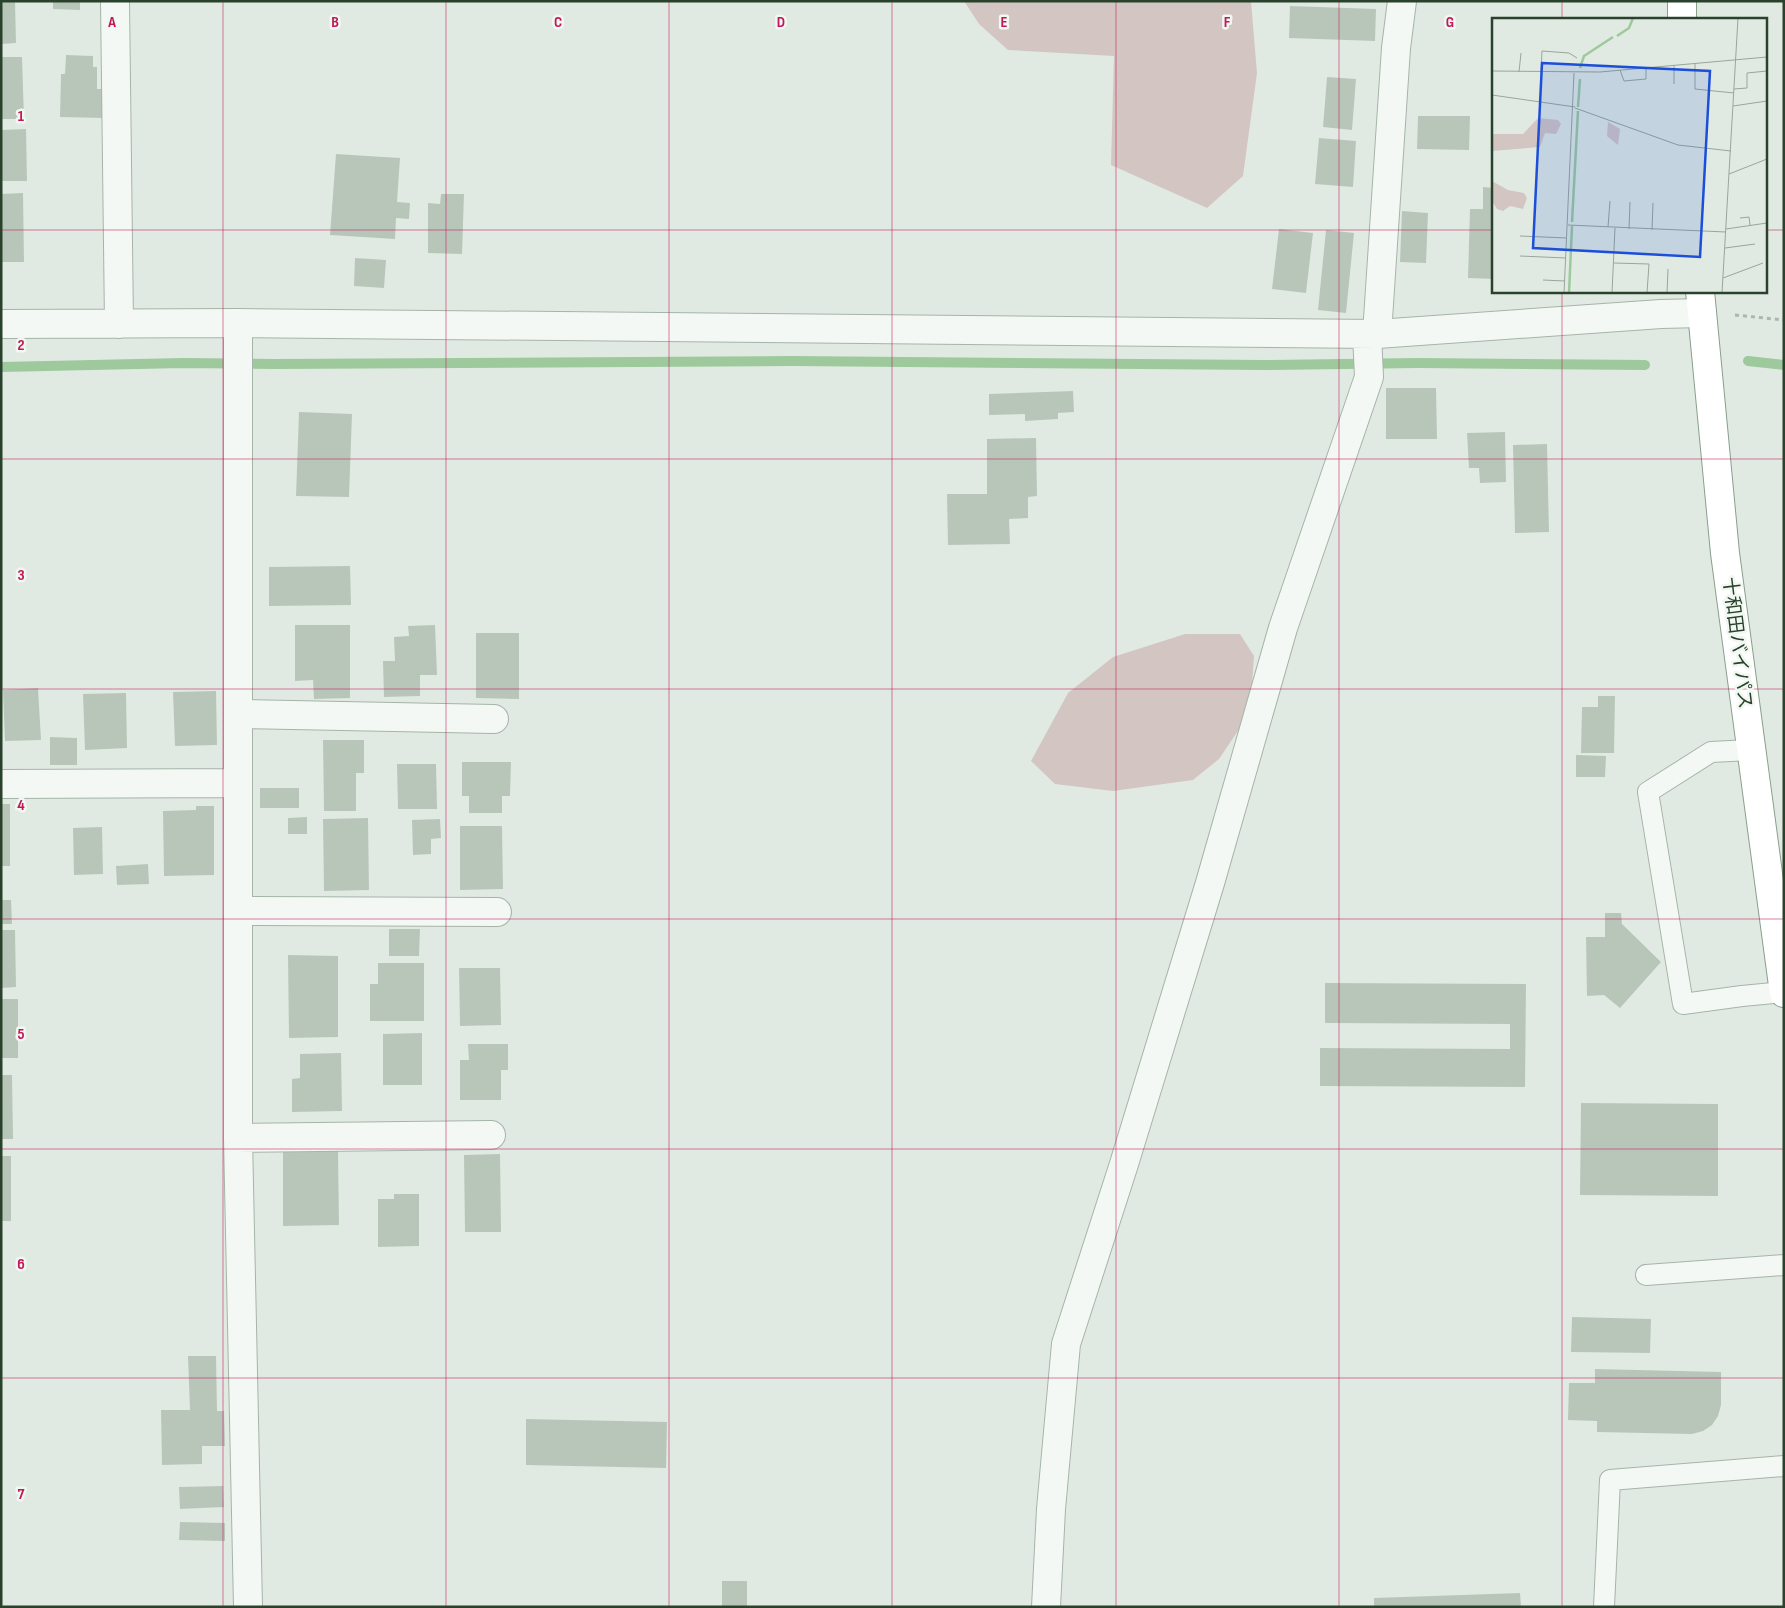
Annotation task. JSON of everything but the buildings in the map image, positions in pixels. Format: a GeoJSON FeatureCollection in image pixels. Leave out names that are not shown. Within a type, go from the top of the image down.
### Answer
{"type":"FeatureCollection","features":[{"type":"Feature","properties":{"kind":"highway"},"geometry":{"type":"LineString","coordinates":[[1682,1],[1682,18]]}},
{"type":"Feature","properties":{"kind":"highway","name":"十和田バイパス"},"geometry":{"type":"LineString","coordinates":[[1701,302],[1725,553],[1784,993]]}},
{"type":"Feature","properties":{"kind":"street"},"geometry":{"type":"LineString","coordinates":[[115,1],[118,324]]}},
{"type":"Feature","properties":{"kind":"street"},"geometry":{"type":"LineString","coordinates":[[1046,1607],[1051,1509],[1066,1344],[1124,1164],[1210,883],[1283,628],[1370,350],[1396,48],[1402,1]]}},
{"type":"Feature","properties":{"kind":"street"},"geometry":{"type":"LineString","coordinates":[[1,324],[238,323],[1370,350],[1661,314],[1701,302]]}},
{"type":"Feature","properties":{"kind":"street"},"geometry":{"type":"LineString","coordinates":[[238,323],[238,1138],[248,1607]]}},
{"type":"Feature","properties":{"kind":"street"},"geometry":{"type":"LineString","coordinates":[[239,714],[494,719]]}},
{"type":"Feature","properties":{"kind":"street"},"geometry":{"type":"LineString","coordinates":[[1,784],[238,783]]}},
{"type":"Feature","properties":{"kind":"street"},"geometry":{"type":"LineString","coordinates":[[238,911],[497,912]]}},
{"type":"Feature","properties":{"kind":"street"},"geometry":{"type":"LineString","coordinates":[[238,1138],[491,1135]]}},
{"type":"Feature","properties":{"kind":"lane"},"geometry":{"type":"LineString","coordinates":[[1750,750],[1711,752],[1648,792],[1683,1004],[1742,996],[1784,993]]}},
{"type":"Feature","properties":{"kind":"lane"},"geometry":{"type":"LineString","coordinates":[[1646,1274],[1784,1265]]}},
{"type":"Feature","properties":{"kind":"lane"},"geometry":{"type":"LineString","coordinates":[[1604,1607],[1610,1480],[1784,1466]]}},
{"type":"Feature","properties":{"kind":"path"},"geometry":{"type":"LineString","coordinates":[[1701,302],[1784,320]]}},
{"type":"Feature","properties":{"kind":"shaded area"},"geometry":{"type":"Polygon","coordinates":[[[964,1],[1251,1],[1257,73],[1243,176],[1207,208],[1111,165],[1114,56],[1008,50],[979,24],[964,1]]]}},
{"type":"Feature","properties":{"kind":"shaded area"},"geometry":{"type":"Polygon","coordinates":[[[1185,634],[1240,634],[1254,656],[1250,713],[1219,759],[1193,780],[1113,791],[1055,784],[1031,761],[1068,693],[1113,657],[1185,634]]]}},
{"type":"Feature","properties":{"kind":"waterway"},"geometry":{"type":"LineString","coordinates":[[1,367],[183,363],[792,361],[1265,365],[1418,363],[1645,365]]}},
{"type":"Feature","properties":{"kind":"waterway"},"geometry":{"type":"LineString","coordinates":[[1748,361],[1784,365]]}}]}
